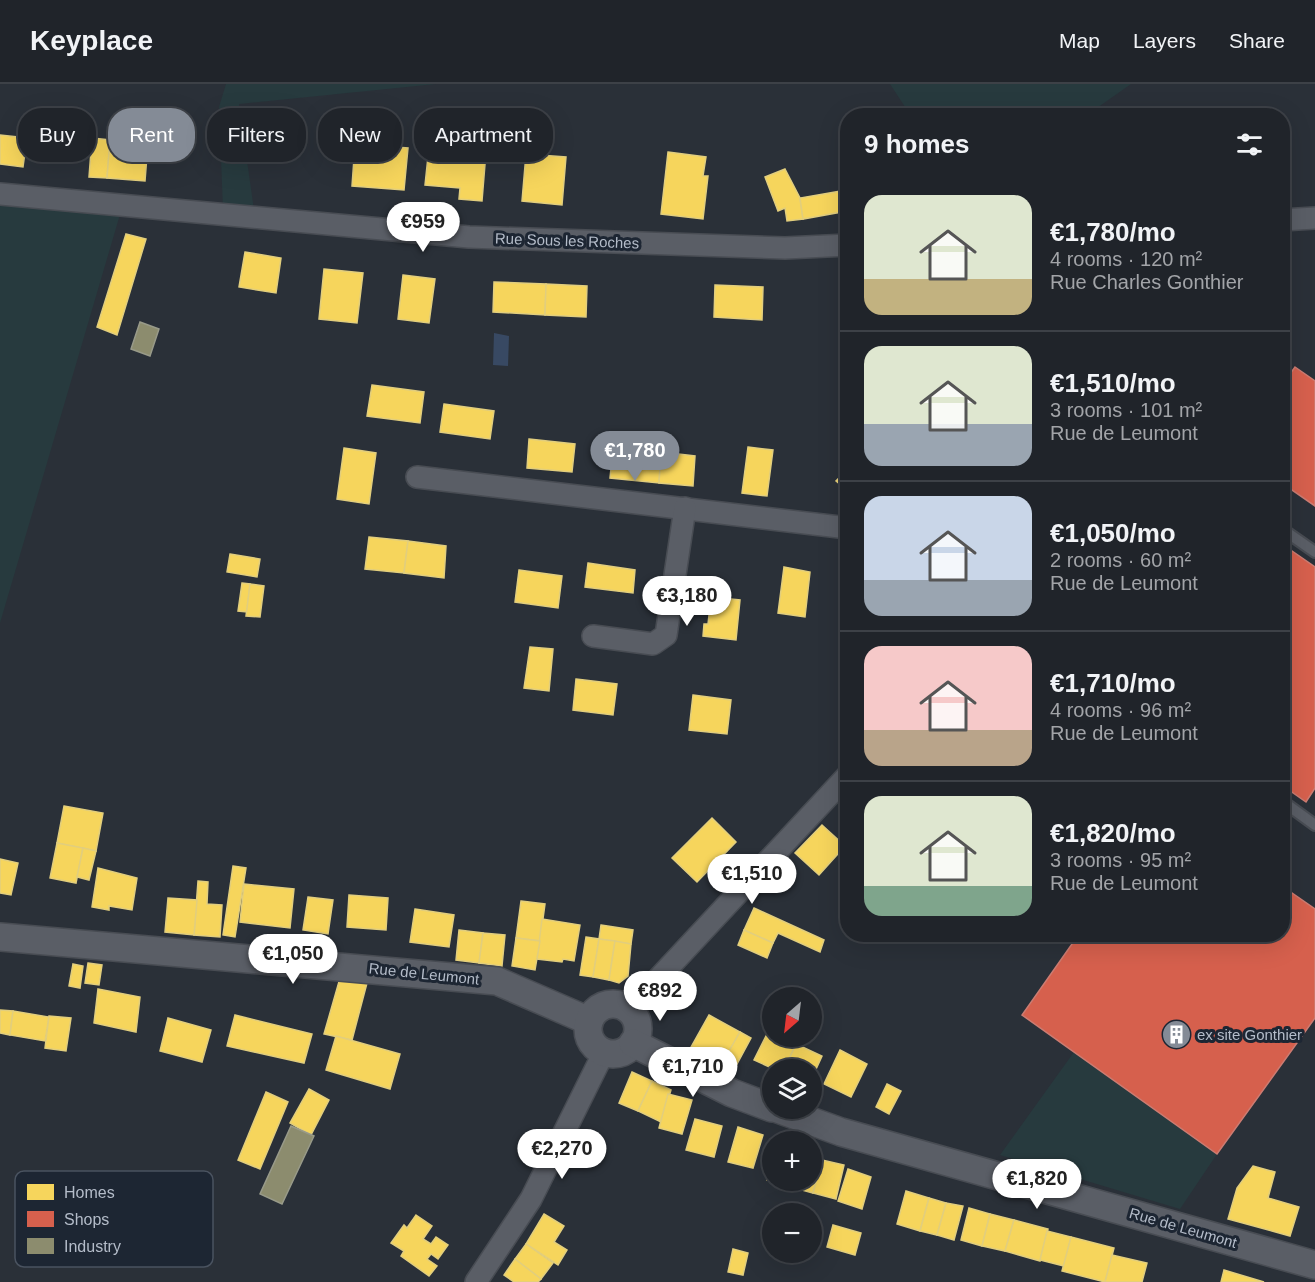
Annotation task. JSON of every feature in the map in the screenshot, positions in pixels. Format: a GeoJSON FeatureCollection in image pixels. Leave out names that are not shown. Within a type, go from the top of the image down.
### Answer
{"type":"FeatureCollection","features":[{"type":"Feature","properties":{"kind":"street","name":"Rue Sous les Roches"},"geometry":{"type":"LineString","coordinates":[[0,194],[469,237],[785,248],[840,245]]}},
{"type":"Feature","properties":{"kind":"street"},"geometry":{"type":"LineString","coordinates":[[1290,220],[1315,218]]}},
{"type":"Feature","properties":{"kind":"street"},"geometry":{"type":"LineString","coordinates":[[417,477],[840,527]]}},
{"type":"Feature","properties":{"kind":"street"},"geometry":{"type":"LineString","coordinates":[[593,636],[653,644],[666,635],[685,508]]}},
{"type":"Feature","properties":{"kind":"street"},"geometry":{"type":"LineString","coordinates":[[629,1010],[840,784]]}},
{"type":"Feature","properties":{"kind":"street","name":"Rue de Leumont"},"geometry":{"type":"LineString","coordinates":[[0,937],[497,981],[589,1021]]}},
{"type":"Feature","properties":{"kind":"street"},"geometry":{"type":"LineString","coordinates":[[606,1005],[622,1005],[629,1010],[637,1025],[633,1043],[621,1052],[604,1052],[598,1048],[589,1036],[589,1021],[593,1014],[606,1005]]}},
{"type":"Feature","properties":{"kind":"street","name":"Rue de Leumont"},"geometry":{"type":"LineString","coordinates":[[633,1043],[732,1093],[762,1104]]}},
{"type":"Feature","properties":{"kind":"street"},"geometry":{"type":"LineString","coordinates":[[476,1282],[531,1199],[604,1052]]}},
{"type":"Feature","properties":{"kind":"street","name":"Rue de Leumont"},"geometry":{"type":"LineString","coordinates":[[805,1119],[841,1132],[1315,1265]]}},
{"type":"Feature","properties":{"kind":"lane"},"geometry":{"type":"LineString","coordinates":[[1290,535],[1315,552]]}},
{"type":"Feature","properties":{"kind":"lane"},"geometry":{"type":"LineString","coordinates":[[1290,807],[1315,825]]}},
{"type":"Feature","properties":{"kind":"green space"},"geometry":{"type":"Polygon","coordinates":[[[226,84],[436,84],[239,104],[240,108],[219,107],[226,84]]]}},
{"type":"Feature","properties":{"kind":"green space"},"geometry":{"type":"Polygon","coordinates":[[[890,84],[1131,84],[1097,108],[906,108],[890,84]]]}},
{"type":"Feature","properties":{"kind":"green space"},"geometry":{"type":"Polygon","coordinates":[[[221,162],[247,162],[254,210],[223,210],[221,162]]]}},
{"type":"Feature","properties":{"kind":"green space"},"geometry":{"type":"Polygon","coordinates":[[[0,203],[121,211],[0,623],[0,203]]]}},
{"type":"Feature","properties":{"kind":"green space"},"geometry":{"type":"Polygon","coordinates":[[[1074,1052],[1217,1154],[1180,1209],[1000,1155],[1074,1052]]]}},
{"type":"Feature","properties":{"kind":"water"},"geometry":{"type":"Polygon","coordinates":[[[494,333],[509,336],[508,366],[493,365],[494,333]]]}},
{"type":"Feature","properties":{"kind":"building: Homes"},"geometry":{"type":"Polygon","coordinates":[[[0,135],[18,137],[18,162],[24,162],[23,167],[0,164],[0,135]]]}},
{"type":"Feature","properties":{"kind":"building: Homes"},"geometry":{"type":"Polygon","coordinates":[[[96,138],[108,140],[107,178],[89,177],[90,162],[96,162],[96,138]]]}},
{"type":"Feature","properties":{"kind":"building: Homes"},"geometry":{"type":"Polygon","coordinates":[[[402,148],[408,148],[404,190],[352,186],[354,162],[402,162],[402,148]]]}},
{"type":"Feature","properties":{"kind":"building: Homes"},"geometry":{"type":"Polygon","coordinates":[[[668,152],[706,157],[703,176],[708,176],[703,219],[661,214],[668,152]]]}},
{"type":"Feature","properties":{"kind":"building: Homes"},"geometry":{"type":"Polygon","coordinates":[[[553,156],[566,157],[562,205],[522,201],[525,162],[553,162],[553,156]]]}},
{"type":"Feature","properties":{"kind":"building: Homes"},"geometry":{"type":"Polygon","coordinates":[[[108,162],[146,162],[145,181],[107,178],[108,162]]]}},
{"type":"Feature","properties":{"kind":"building: Homes"},"geometry":{"type":"Polygon","coordinates":[[[427,162],[485,162],[482,201],[459,199],[460,188],[425,185],[427,162]]]}},
{"type":"Feature","properties":{"kind":"building: Homes"},"geometry":{"type":"Polygon","coordinates":[[[785,169],[800,198],[803,219],[787,221],[785,208],[778,211],[765,177],[785,169]]]}},
{"type":"Feature","properties":{"kind":"building: Homes"},"geometry":{"type":"Polygon","coordinates":[[[840,191],[840,212],[803,219],[800,198],[840,191]]]}},
{"type":"Feature","properties":{"kind":"building: Homes"},"geometry":{"type":"Polygon","coordinates":[[[126,234],[146,239],[117,335],[97,327],[126,234]]]}},
{"type":"Feature","properties":{"kind":"building: Homes"},"geometry":{"type":"Polygon","coordinates":[[[245,252],[281,258],[276,293],[239,287],[245,252]]]}},
{"type":"Feature","properties":{"kind":"building: Homes"},"geometry":{"type":"Polygon","coordinates":[[[324,269],[363,273],[357,323],[319,319],[324,269]]]}},
{"type":"Feature","properties":{"kind":"building: Homes"},"geometry":{"type":"Polygon","coordinates":[[[403,275],[435,279],[429,323],[398,319],[403,275]]]}},
{"type":"Feature","properties":{"kind":"building: Homes"},"geometry":{"type":"Polygon","coordinates":[[[494,282],[546,284],[545,315],[493,312],[494,282]]]}},
{"type":"Feature","properties":{"kind":"building: Homes"},"geometry":{"type":"Polygon","coordinates":[[[546,284],[587,286],[586,317],[545,315],[546,284]]]}},
{"type":"Feature","properties":{"kind":"building: Homes"},"geometry":{"type":"Polygon","coordinates":[[[715,285],[763,287],[762,320],[714,317],[715,285]]]}},
{"type":"Feature","properties":{"kind":"building: Homes"},"geometry":{"type":"Polygon","coordinates":[[[372,385],[424,392],[420,423],[367,416],[372,385]]]}},
{"type":"Feature","properties":{"kind":"building: Homes"},"geometry":{"type":"Polygon","coordinates":[[[444,404],[494,411],[490,439],[440,432],[444,404]]]}},
{"type":"Feature","properties":{"kind":"building: Homes"},"geometry":{"type":"Polygon","coordinates":[[[529,439],[575,444],[572,472],[527,468],[529,439]]]}},
{"type":"Feature","properties":{"kind":"building: Homes"},"geometry":{"type":"Polygon","coordinates":[[[748,447],[773,450],[767,496],[742,493],[748,447]]]}},
{"type":"Feature","properties":{"kind":"building: Homes"},"geometry":{"type":"Polygon","coordinates":[[[344,448],[376,453],[369,504],[337,499],[344,448]]]}},
{"type":"Feature","properties":{"kind":"building: Homes"},"geometry":{"type":"Polygon","coordinates":[[[613,448],[661,452],[659,483],[610,478],[613,448]]]}},
{"type":"Feature","properties":{"kind":"building: Homes"},"geometry":{"type":"Polygon","coordinates":[[[661,452],[695,456],[693,486],[659,483],[661,452]]]}},
{"type":"Feature","properties":{"kind":"building: Homes"},"geometry":{"type":"Polygon","coordinates":[[[369,537],[408,541],[404,573],[365,569],[369,537]]]}},
{"type":"Feature","properties":{"kind":"building: Homes"},"geometry":{"type":"Polygon","coordinates":[[[408,541],[446,546],[444,578],[404,573],[408,541]]]}},
{"type":"Feature","properties":{"kind":"building: Homes"},"geometry":{"type":"Polygon","coordinates":[[[230,554],[260,559],[257,577],[227,572],[230,554]]]}},
{"type":"Feature","properties":{"kind":"building: Homes"},"geometry":{"type":"Polygon","coordinates":[[[588,563],[635,570],[633,593],[585,587],[588,563]]]}},
{"type":"Feature","properties":{"kind":"building: Homes"},"geometry":{"type":"Polygon","coordinates":[[[784,567],[810,572],[805,617],[778,613],[784,567]]]}},
{"type":"Feature","properties":{"kind":"building: Homes"},"geometry":{"type":"Polygon","coordinates":[[[519,570],[562,576],[558,608],[515,602],[519,570]]]}},
{"type":"Feature","properties":{"kind":"building: Homes"},"geometry":{"type":"Polygon","coordinates":[[[242,583],[250,584],[247,612],[238,611],[242,583]]]}},
{"type":"Feature","properties":{"kind":"building: Homes"},"geometry":{"type":"Polygon","coordinates":[[[250,584],[264,586],[260,617],[246,616],[250,584]]]}},
{"type":"Feature","properties":{"kind":"building: Homes"},"geometry":{"type":"Polygon","coordinates":[[[711,597],[740,600],[736,640],[703,636],[704,624],[708,624],[711,597]]]}},
{"type":"Feature","properties":{"kind":"building: Homes"},"geometry":{"type":"Polygon","coordinates":[[[530,647],[553,649],[549,691],[524,688],[530,647]]]}},
{"type":"Feature","properties":{"kind":"building: Homes"},"geometry":{"type":"Polygon","coordinates":[[[576,679],[617,684],[613,715],[573,710],[576,679]]]}},
{"type":"Feature","properties":{"kind":"building: Homes"},"geometry":{"type":"Polygon","coordinates":[[[693,695],[731,700],[727,734],[689,730],[693,695]]]}},
{"type":"Feature","properties":{"kind":"building: Homes"},"geometry":{"type":"Polygon","coordinates":[[[64,806],[103,813],[96,851],[57,843],[64,806]]]}},
{"type":"Feature","properties":{"kind":"building: Homes"},"geometry":{"type":"Polygon","coordinates":[[[712,818],[736,842],[697,882],[672,858],[712,818]]]}},
{"type":"Feature","properties":{"kind":"building: Homes"},"geometry":{"type":"Polygon","coordinates":[[[822,825],[840,841],[840,852],[819,875],[795,853],[822,825]]]}},
{"type":"Feature","properties":{"kind":"building: Homes"},"geometry":{"type":"Polygon","coordinates":[[[57,843],[83,848],[76,883],[50,878],[57,843]]]}},
{"type":"Feature","properties":{"kind":"building: Homes"},"geometry":{"type":"Polygon","coordinates":[[[83,848],[96,851],[89,880],[77,877],[83,848]]]}},
{"type":"Feature","properties":{"kind":"building: Homes"},"geometry":{"type":"Polygon","coordinates":[[[0,859],[18,863],[11,895],[0,893],[0,859]]]}},
{"type":"Feature","properties":{"kind":"building: Homes"},"geometry":{"type":"Polygon","coordinates":[[[233,866],[246,868],[235,937],[223,935],[233,866]]]}},
{"type":"Feature","properties":{"kind":"building: Homes"},"geometry":{"type":"Polygon","coordinates":[[[98,868],[137,878],[132,910],[109,906],[109,910],[92,907],[98,868]]]}},
{"type":"Feature","properties":{"kind":"building: Homes"},"geometry":{"type":"Polygon","coordinates":[[[198,881],[208,882],[207,904],[222,905],[220,937],[194,935],[198,881]]]}},
{"type":"Feature","properties":{"kind":"building: Homes"},"geometry":{"type":"Polygon","coordinates":[[[244,884],[294,889],[290,928],[240,922],[244,884]]]}},
{"type":"Feature","properties":{"kind":"building: Homes"},"geometry":{"type":"Polygon","coordinates":[[[349,895],[388,898],[386,930],[347,927],[349,895]]]}},
{"type":"Feature","properties":{"kind":"building: Homes"},"geometry":{"type":"Polygon","coordinates":[[[308,897],[333,900],[328,934],[303,930],[308,897]]]}},
{"type":"Feature","properties":{"kind":"building: Homes"},"geometry":{"type":"Polygon","coordinates":[[[168,898],[197,900],[194,935],[165,932],[168,898]]]}},
{"type":"Feature","properties":{"kind":"building: Homes"},"geometry":{"type":"Polygon","coordinates":[[[521,901],[545,904],[540,941],[516,938],[521,901]]]}},
{"type":"Feature","properties":{"kind":"building: Homes"},"geometry":{"type":"Polygon","coordinates":[[[754,908],[824,940],[820,952],[778,933],[773,943],[744,930],[754,908]]]}},
{"type":"Feature","properties":{"kind":"building: Homes"},"geometry":{"type":"Polygon","coordinates":[[[415,909],[454,915],[449,947],[410,942],[415,909]]]}},
{"type":"Feature","properties":{"kind":"building: Homes"},"geometry":{"type":"Polygon","coordinates":[[[542,919],[580,925],[574,961],[537,959],[542,919]]]}},
{"type":"Feature","properties":{"kind":"building: Homes"},"geometry":{"type":"Polygon","coordinates":[[[601,925],[633,930],[631,944],[599,939],[601,925]]]}},
{"type":"Feature","properties":{"kind":"building: Homes"},"geometry":{"type":"Polygon","coordinates":[[[459,930],[483,933],[479,963],[456,960],[459,930]]]}},
{"type":"Feature","properties":{"kind":"building: Homes"},"geometry":{"type":"Polygon","coordinates":[[[744,930],[773,943],[767,958],[738,945],[744,930]]]}},
{"type":"Feature","properties":{"kind":"building: Homes"},"geometry":{"type":"Polygon","coordinates":[[[483,933],[505,935],[502,966],[479,963],[483,933]]]}},
{"type":"Feature","properties":{"kind":"building: Homes"},"geometry":{"type":"Polygon","coordinates":[[[586,937],[599,939],[593,977],[580,975],[586,937]]]}},
{"type":"Feature","properties":{"kind":"building: Homes"},"geometry":{"type":"Polygon","coordinates":[[[516,938],[540,941],[535,970],[512,966],[516,938]]]}},
{"type":"Feature","properties":{"kind":"building: Homes"},"geometry":{"type":"Polygon","coordinates":[[[599,939],[615,941],[609,980],[593,977],[599,939]]]}},
{"type":"Feature","properties":{"kind":"building: Homes"},"geometry":{"type":"Polygon","coordinates":[[[615,941],[631,944],[628,976],[619,983],[609,980],[615,941]]]}},
{"type":"Feature","properties":{"kind":"building: Homes"},"geometry":{"type":"Polygon","coordinates":[[[88,963],[102,965],[99,985],[85,983],[88,963]]]}},
{"type":"Feature","properties":{"kind":"building: Homes"},"geometry":{"type":"Polygon","coordinates":[[[73,964],[83,966],[80,988],[69,986],[73,964]]]}},
{"type":"Feature","properties":{"kind":"building: Homes"},"geometry":{"type":"Polygon","coordinates":[[[340,978],[367,983],[352,1040],[324,1034],[340,978]]]}},
{"type":"Feature","properties":{"kind":"building: Homes"},"geometry":{"type":"Polygon","coordinates":[[[98,989],[140,997],[136,1032],[94,1023],[98,989]]]}},
{"type":"Feature","properties":{"kind":"building: Homes"},"geometry":{"type":"Polygon","coordinates":[[[0,1010],[13,1011],[10,1035],[0,1033],[0,1010]]]}},
{"type":"Feature","properties":{"kind":"building: Homes"},"geometry":{"type":"Polygon","coordinates":[[[13,1011],[49,1017],[45,1041],[10,1035],[13,1011]]]}},
{"type":"Feature","properties":{"kind":"building: Homes"},"geometry":{"type":"Polygon","coordinates":[[[235,1015],[312,1034],[304,1063],[227,1046],[235,1015]]]}},
{"type":"Feature","properties":{"kind":"building: Homes"},"geometry":{"type":"Polygon","coordinates":[[[709,1015],[740,1032],[721,1065],[690,1049],[709,1015]]]}},
{"type":"Feature","properties":{"kind":"building: Homes"},"geometry":{"type":"Polygon","coordinates":[[[49,1016],[71,1018],[66,1051],[45,1048],[49,1016]]]}},
{"type":"Feature","properties":{"kind":"building: Homes"},"geometry":{"type":"Polygon","coordinates":[[[168,1018],[211,1030],[202,1062],[160,1051],[168,1018]]]}},
{"type":"Feature","properties":{"kind":"building: Homes"},"geometry":{"type":"Polygon","coordinates":[[[740,1032],[751,1038],[737,1064],[725,1058],[740,1032]]]}},
{"type":"Feature","properties":{"kind":"building: Homes"},"geometry":{"type":"Polygon","coordinates":[[[336,1036],[400,1054],[390,1089],[326,1070],[336,1036]]]}},
{"type":"Feature","properties":{"kind":"building: Homes"},"geometry":{"type":"Polygon","coordinates":[[[762,1044],[762,1047],[795,1047],[789,1059],[762,1059],[762,1064],[754,1060],[762,1044]]]}},
{"type":"Feature","properties":{"kind":"building: Homes"},"geometry":{"type":"Polygon","coordinates":[[[795,1047],[802,1047],[822,1056],[821,1059],[789,1059],[795,1047]]]}},
{"type":"Feature","properties":{"kind":"building: Homes"},"geometry":{"type":"Polygon","coordinates":[[[840,1050],[867,1064],[851,1097],[824,1084],[840,1050]]]}},
{"type":"Feature","properties":{"kind":"building: Homes"},"geometry":{"type":"Polygon","coordinates":[[[632,1072],[652,1081],[638,1111],[619,1103],[632,1072]]]}},
{"type":"Feature","properties":{"kind":"building: Homes"},"geometry":{"type":"Polygon","coordinates":[[[652,1081],[671,1090],[661,1122],[638,1111],[652,1081]]]}},
{"type":"Feature","properties":{"kind":"building: Homes"},"geometry":{"type":"Polygon","coordinates":[[[887,1084],[901,1091],[889,1114],[876,1107],[887,1084]]]}},
{"type":"Feature","properties":{"kind":"building: Homes"},"geometry":{"type":"Polygon","coordinates":[[[309,1089],[329,1100],[311,1135],[290,1123],[309,1089]]]}},
{"type":"Feature","properties":{"kind":"building: Homes"},"geometry":{"type":"Polygon","coordinates":[[[266,1092],[288,1102],[260,1169],[238,1160],[266,1092]]]}},
{"type":"Feature","properties":{"kind":"building: Homes"},"geometry":{"type":"Polygon","coordinates":[[[668,1094],[692,1100],[682,1134],[659,1128],[668,1094]]]}},
{"type":"Feature","properties":{"kind":"building: Homes"},"geometry":{"type":"Polygon","coordinates":[[[695,1119],[722,1126],[714,1157],[686,1150],[695,1119]]]}},
{"type":"Feature","properties":{"kind":"building: Homes"},"geometry":{"type":"Polygon","coordinates":[[[738,1127],[762,1135],[753,1168],[728,1162],[738,1127]]]}},
{"type":"Feature","properties":{"kind":"building: Homes"},"geometry":{"type":"Polygon","coordinates":[[[822,1160],[844,1165],[836,1199],[813,1193],[814,1191],[822,1191],[822,1160]]]}},
{"type":"Feature","properties":{"kind":"building: Homes"},"geometry":{"type":"Polygon","coordinates":[[[1253,1166],[1275,1172],[1268,1198],[1299,1207],[1290,1236],[1228,1219],[1237,1188],[1253,1166]]]}},
{"type":"Feature","properties":{"kind":"building: Homes"},"geometry":{"type":"Polygon","coordinates":[[[848,1169],[871,1177],[862,1209],[838,1201],[848,1169]]]}},
{"type":"Feature","properties":{"kind":"building: Homes"},"geometry":{"type":"Polygon","coordinates":[[[906,1191],[929,1198],[920,1231],[897,1224],[906,1191]]]}},
{"type":"Feature","properties":{"kind":"building: Homes"},"geometry":{"type":"Polygon","coordinates":[[[929,1198],[946,1203],[937,1235],[920,1231],[929,1198]]]}},
{"type":"Feature","properties":{"kind":"building: Homes"},"geometry":{"type":"Polygon","coordinates":[[[946,1203],[963,1206],[954,1240],[937,1235],[946,1203]]]}},
{"type":"Feature","properties":{"kind":"building: Homes"},"geometry":{"type":"Polygon","coordinates":[[[969,1208],[990,1214],[982,1246],[961,1240],[969,1208]]]}},
{"type":"Feature","properties":{"kind":"building: Homes"},"geometry":{"type":"Polygon","coordinates":[[[544,1214],[564,1226],[554,1242],[567,1250],[558,1265],[526,1244],[544,1214]]]}},
{"type":"Feature","properties":{"kind":"building: Homes"},"geometry":{"type":"Polygon","coordinates":[[[990,1214],[1014,1220],[1005,1251],[982,1246],[990,1214]]]}},
{"type":"Feature","properties":{"kind":"building: Homes"},"geometry":{"type":"Polygon","coordinates":[[[416,1215],[432,1226],[423,1239],[431,1244],[436,1237],[448,1245],[438,1259],[431,1254],[427,1259],[437,1266],[429,1276],[401,1256],[404,1251],[391,1243],[404,1225],[407,1228],[416,1215]]]}},
{"type":"Feature","properties":{"kind":"building: Homes"},"geometry":{"type":"Polygon","coordinates":[[[1014,1220],[1048,1229],[1040,1261],[1005,1251],[1014,1220]]]}},
{"type":"Feature","properties":{"kind":"building: Homes"},"geometry":{"type":"Polygon","coordinates":[[[833,1225],[861,1233],[855,1255],[827,1247],[833,1225]]]}},
{"type":"Feature","properties":{"kind":"building: Homes"},"geometry":{"type":"Polygon","coordinates":[[[1047,1231],[1071,1237],[1064,1266],[1040,1260],[1047,1231]]]}},
{"type":"Feature","properties":{"kind":"building: Homes"},"geometry":{"type":"Polygon","coordinates":[[[1071,1237],[1114,1248],[1105,1282],[1062,1271],[1071,1237]]]}},
{"type":"Feature","properties":{"kind":"building: Homes"},"geometry":{"type":"Polygon","coordinates":[[[526,1244],[553,1263],[541,1279],[515,1259],[526,1244]]]}},
{"type":"Feature","properties":{"kind":"building: Homes"},"geometry":{"type":"Polygon","coordinates":[[[733,1249],[748,1253],[743,1275],[728,1272],[733,1249]]]}},
{"type":"Feature","properties":{"kind":"building: Homes"},"geometry":{"type":"Polygon","coordinates":[[[1112,1255],[1147,1263],[1142,1282],[1105,1282],[1112,1255]]]}},
{"type":"Feature","properties":{"kind":"building: Homes"},"geometry":{"type":"Polygon","coordinates":[[[515,1259],[541,1279],[538,1282],[514,1282],[504,1275],[515,1259]]]}},
{"type":"Feature","properties":{"kind":"building: Homes"},"geometry":{"type":"Polygon","coordinates":[[[1224,1270],[1264,1282],[1221,1282],[1224,1270]]]}},
{"type":"Feature","properties":{"kind":"building: Shops"},"geometry":{"type":"Polygon","coordinates":[[[1295,367],[1315,381],[1315,506],[1290,489],[1290,374],[1295,367]]]}},
{"type":"Feature","properties":{"kind":"building: Shops"},"geometry":{"type":"Polygon","coordinates":[[[1290,550],[1315,567],[1315,788],[1306,802],[1290,791],[1290,550]]]}},
{"type":"Feature","properties":{"kind":"building: Shops","name":"ex site Gonthier"},"geometry":{"type":"Polygon","coordinates":[[[1290,892],[1315,909],[1315,1018],[1217,1154],[1022,1015],[1073,942],[1290,942],[1290,892]]]}},
{"type":"Feature","properties":{"kind":"building: Industry"},"geometry":{"type":"Polygon","coordinates":[[[140,322],[159,329],[150,356],[131,349],[140,322]]]}},
{"type":"Feature","properties":{"kind":"building: Industry"},"geometry":{"type":"Polygon","coordinates":[[[291,1126],[314,1136],[282,1204],[260,1194],[291,1126]]]}},
{"type":"Feature","properties":{"kind":"place","name":"ex site Gonthier"},"geometry":{"type":"Point","coordinates":[1176,1035]}}]}
